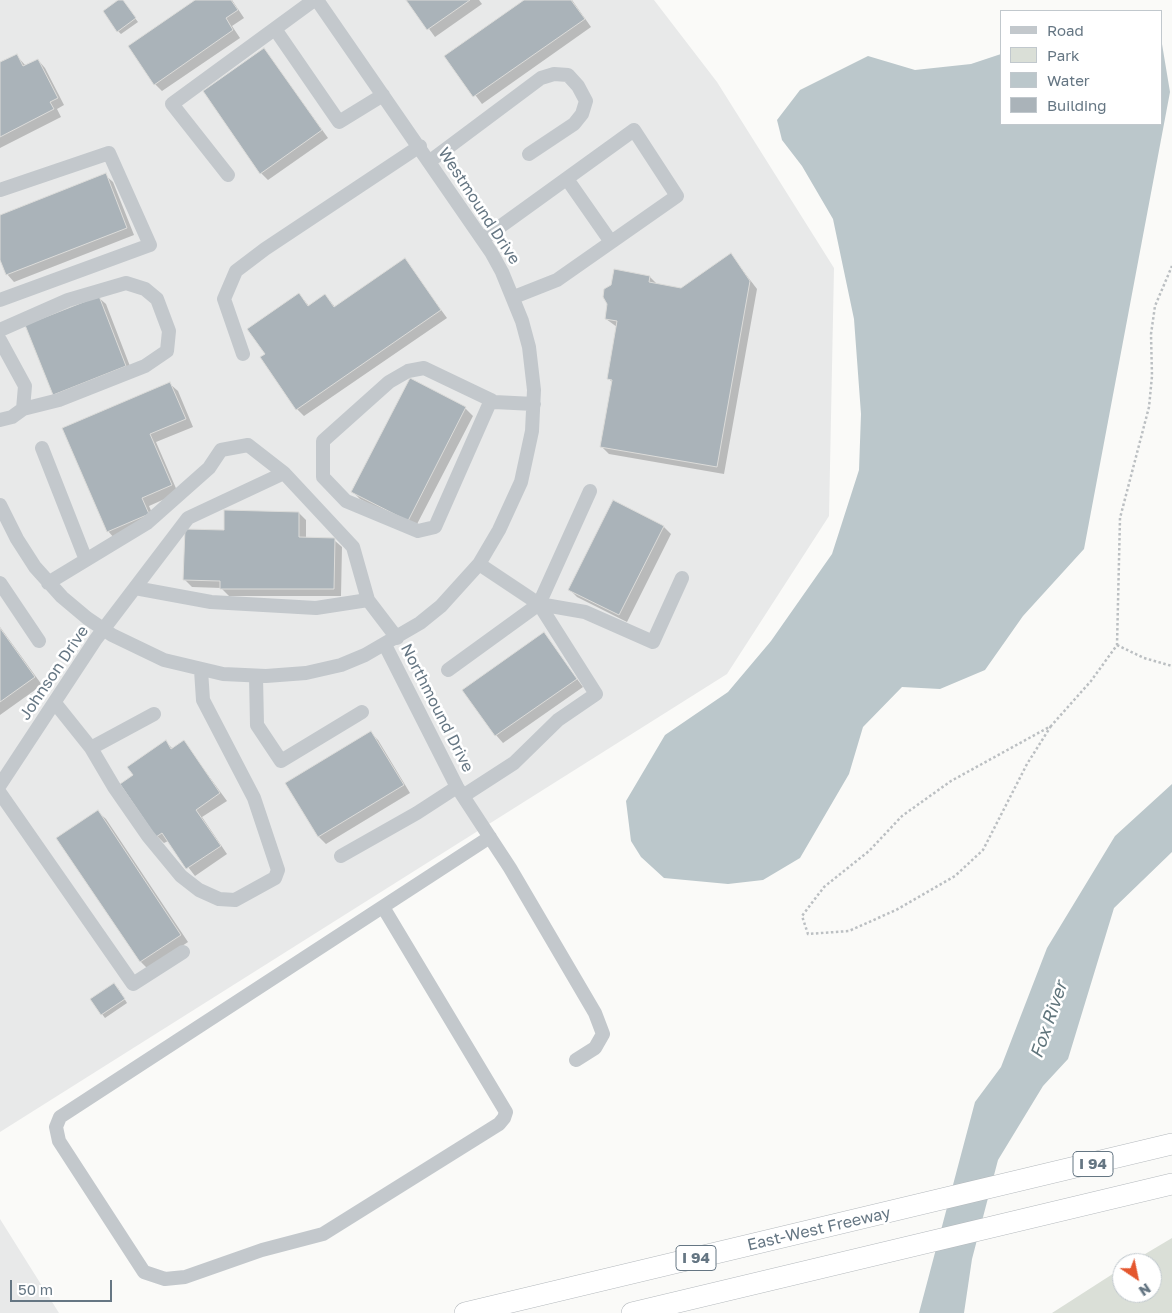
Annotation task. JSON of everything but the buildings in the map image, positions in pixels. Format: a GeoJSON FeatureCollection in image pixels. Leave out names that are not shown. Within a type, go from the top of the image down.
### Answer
{"type":"FeatureCollection","features":[{"type":"Feature","properties":{"kind":"highway","name":"East-West Freeway"},"geometry":{"type":"LineString","coordinates":[[465,1313],[1172,1144]]}},
{"type":"Feature","properties":{"kind":"highway","name":"I 94"},"geometry":{"type":"LineString","coordinates":[[632,1313],[1172,1184]]}},
{"type":"Feature","properties":{"kind":"street"},"geometry":{"type":"LineString","coordinates":[[228,175],[172,104],[315,0]]}},
{"type":"Feature","properties":{"kind":"street","name":"Westmound Drive"},"geometry":{"type":"LineString","coordinates":[[0,505],[17,539],[48,583],[62,597],[104,629],[164,660],[201,670],[256,676],[306,673],[365,655],[391,641],[441,606],[479,564],[499,530],[521,482],[532,431],[534,404],[529,347],[514,297],[483,239],[420,146],[315,0]]}},
{"type":"Feature","properties":{"kind":"street"},"geometry":{"type":"LineString","coordinates":[[275,29],[340,122],[383,95]]}},
{"type":"Feature","properties":{"kind":"street"},"geometry":{"type":"LineString","coordinates":[[430,161],[541,78],[554,74],[568,75],[578,86],[586,101],[582,114],[574,124],[530,154]]}},
{"type":"Feature","properties":{"kind":"street"},"geometry":{"type":"LineString","coordinates":[[483,239],[634,130],[677,196],[556,280],[514,297]]}},
{"type":"Feature","properties":{"kind":"street"},"geometry":{"type":"LineString","coordinates":[[244,354],[224,299],[236,271],[420,146]]}},
{"type":"Feature","properties":{"kind":"street"},"geometry":{"type":"LineString","coordinates":[[0,190],[109,153],[150,245],[0,300]]}},
{"type":"Feature","properties":{"kind":"street"},"geometry":{"type":"LineString","coordinates":[[567,178],[611,242]]}},
{"type":"Feature","properties":{"kind":"street"},"geometry":{"type":"LineString","coordinates":[[0,330],[68,300],[126,284],[145,289],[157,299],[169,331],[167,351],[145,366],[58,400],[23,409],[12,417],[0,420]]}},
{"type":"Feature","properties":{"kind":"street"},"geometry":{"type":"LineString","coordinates":[[0,340],[24,386],[23,409]]}},
{"type":"Feature","properties":{"kind":"street"},"geometry":{"type":"LineString","coordinates":[[491,400],[435,527],[418,531],[346,501],[323,478],[323,441],[389,382],[408,371],[424,368],[491,400],[534,404]]}},
{"type":"Feature","properties":{"kind":"street"},"geometry":{"type":"LineString","coordinates":[[48,583],[148,523],[209,468],[221,450],[248,445],[284,473],[353,547],[368,600],[316,608],[211,602],[135,588]]}},
{"type":"Feature","properties":{"kind":"street"},"geometry":{"type":"LineString","coordinates":[[42,448],[86,560]]}},
{"type":"Feature","properties":{"kind":"street","name":"Johnson Drive"},"geometry":{"type":"LineString","coordinates":[[0,785],[104,629],[188,518],[284,473]]}},
{"type":"Feature","properties":{"kind":"street"},"geometry":{"type":"LineString","coordinates":[[448,670],[539,604],[590,491]]}},
{"type":"Feature","properties":{"kind":"street"},"geometry":{"type":"LineString","coordinates":[[479,564],[539,604],[585,612],[653,642],[682,578]]}},
{"type":"Feature","properties":{"kind":"street"},"geometry":{"type":"LineString","coordinates":[[0,583],[39,641]]}},
{"type":"Feature","properties":{"kind":"street","name":"Northmound Drive"},"geometry":{"type":"LineString","coordinates":[[368,600],[391,641],[460,791],[490,837],[595,1013],[603,1034],[595,1048],[576,1060]]}},
{"type":"Feature","properties":{"kind":"street"},"geometry":{"type":"LineString","coordinates":[[341,856],[417,813],[514,763],[558,720],[596,694],[539,604]]}},
{"type":"Feature","properties":{"kind":"street"},"geometry":{"type":"LineString","coordinates":[[54,703],[91,748],[114,787],[148,836],[181,876],[200,890],[219,900],[235,900],[275,878],[278,870],[254,798],[203,700],[201,670]]}},
{"type":"Feature","properties":{"kind":"street"},"geometry":{"type":"LineString","coordinates":[[256,676],[257,724],[281,760],[362,712]]}},
{"type":"Feature","properties":{"kind":"street"},"geometry":{"type":"LineString","coordinates":[[91,748],[154,714]]}},
{"type":"Feature","properties":{"kind":"street"},"geometry":{"type":"LineString","coordinates":[[0,794],[133,984],[184,952]]}},
{"type":"Feature","properties":{"kind":"street"},"geometry":{"type":"LineString","coordinates":[[383,907],[506,1112],[504,1118],[499,1124],[323,1234],[262,1250],[185,1277],[165,1279],[144,1272],[59,1140],[56,1126],[60,1117],[490,837]]}},
{"type":"Feature","properties":{"kind":"path"},"geometry":{"type":"LineString","coordinates":[[1052,726],[952,781],[902,816],[869,851],[824,887],[802,916],[808,934],[850,931],[896,910],[955,876],[983,850],[1027,764],[1052,726],[1091,682],[1117,645],[1120,518],[1149,408],[1152,376],[1151,334],[1155,306],[1172,266]]}},
{"type":"Feature","properties":{"kind":"path"},"geometry":{"type":"LineString","coordinates":[[1117,645],[1144,658],[1172,666]]}},
{"type":"Feature","properties":{"kind":"shaded area"},"geometry":{"type":"Polygon","coordinates":[[[0,0],[654,0],[717,82],[834,268],[829,516],[727,674],[0,1132],[0,0]]]}},
{"type":"Feature","properties":{"kind":"shaded area"},"geometry":{"type":"Polygon","coordinates":[[[0,1219],[59,1313],[0,1313],[0,1219]]]}},
{"type":"Feature","properties":{"kind":"green space"},"geometry":{"type":"Polygon","coordinates":[[[1172,1238],[1172,1313],[1052,1313],[1112,1274],[1112,1303],[1162,1303],[1162,1253],[1147,1253],[1172,1238]]]}},
{"type":"Feature","properties":{"kind":"water"},"geometry":{"type":"Polygon","coordinates":[[[1162,44],[1170,92],[1084,549],[1023,616],[985,670],[940,689],[902,687],[863,727],[849,774],[800,858],[763,880],[728,884],[664,878],[641,857],[631,841],[626,801],[665,735],[728,692],[771,641],[832,554],[859,470],[861,414],[854,319],[833,219],[802,166],[782,140],[777,120],[800,90],[868,56],[915,70],[971,64],[1000,54],[1000,125],[1162,125],[1162,44]]]}},
{"type":"Feature","properties":{"kind":"water","name":"Fox River"},"geometry":{"type":"Polygon","coordinates":[[[1172,784],[1172,852],[1114,908],[1068,1059],[1043,1086],[998,1160],[972,1259],[964,1313],[919,1313],[975,1102],[1001,1067],[1047,948],[1115,836],[1172,784]]]}}]}
